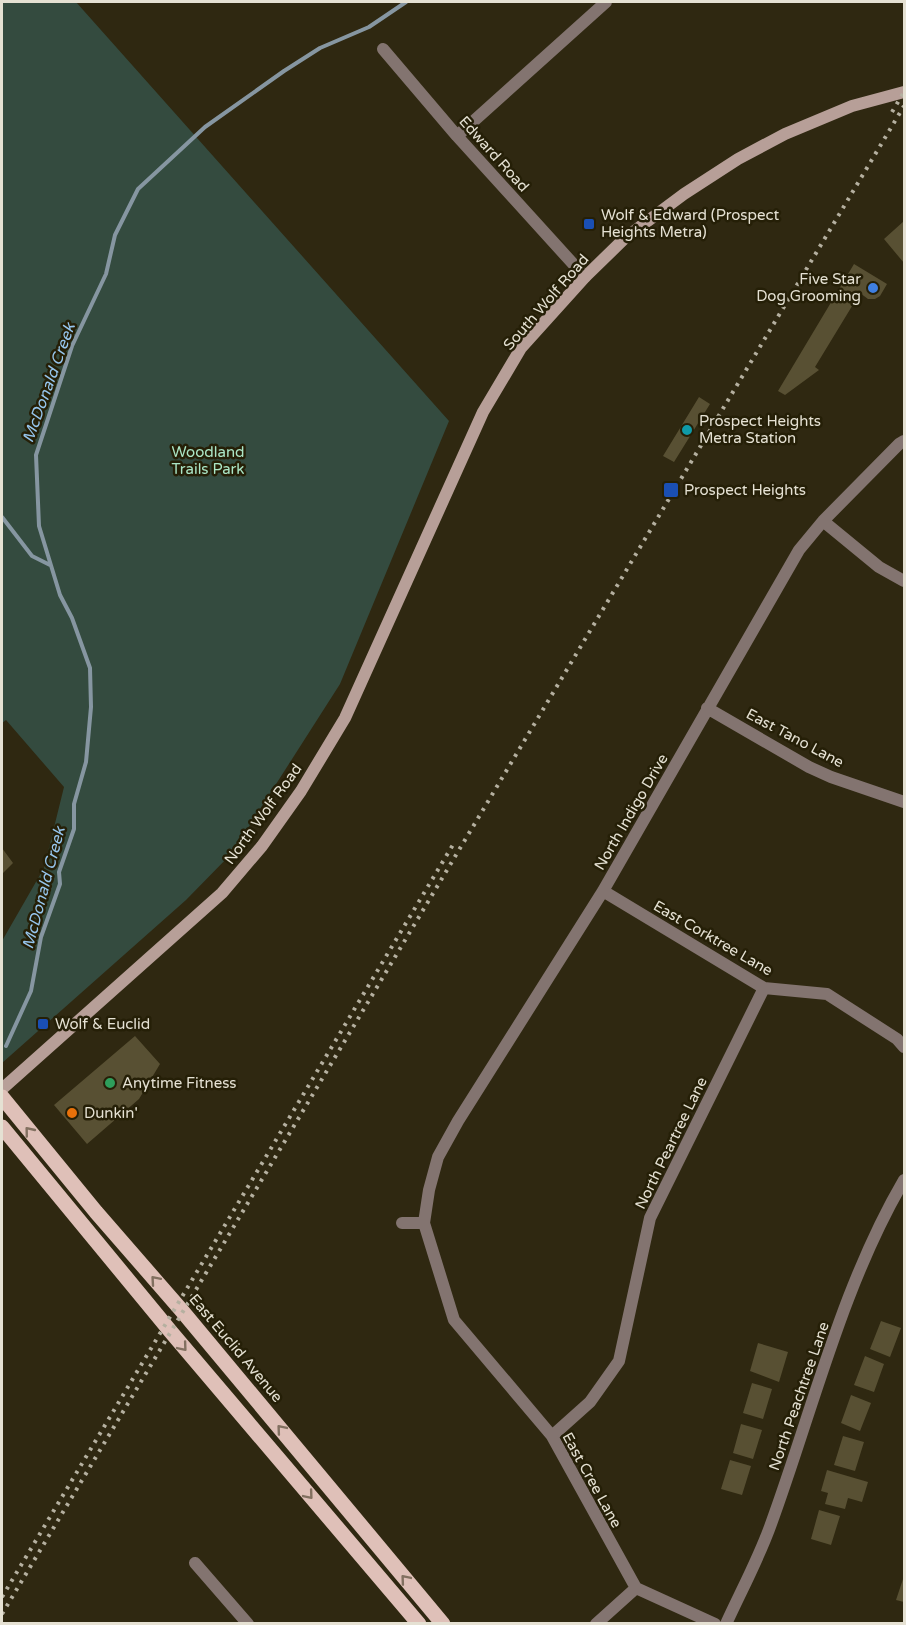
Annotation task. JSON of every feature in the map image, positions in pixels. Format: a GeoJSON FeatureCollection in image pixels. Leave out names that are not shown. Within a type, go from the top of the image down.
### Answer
{"type":"FeatureCollection","features":[{"type":"Feature","properties":{"kind":"main road","name":"South Wolf Road"},"geometry":{"type":"LineString","coordinates":[[451,483],[483,412],[521,348],[585,277],[625,238],[663,208],[738,159],[785,134],[852,106],[904,92]]}},
{"type":"Feature","properties":{"kind":"main road","name":"North Wolf Road"},"geometry":{"type":"LineString","coordinates":[[2,1089],[222,893],[262,846],[301,791],[345,718],[451,483]]}},
{"type":"Feature","properties":{"kind":"main road","name":"East Euclid Avenue"},"geometry":{"type":"LineString","coordinates":[[2,1097],[96,1212],[183,1312],[443,1623]]}},
{"type":"Feature","properties":{"kind":"main road"},"geometry":{"type":"LineString","coordinates":[[2,1127],[171,1332],[419,1623]]}},
{"type":"Feature","properties":{"kind":"street"},"geometry":{"type":"LineString","coordinates":[[457,136],[606,2]]}},
{"type":"Feature","properties":{"kind":"street","name":"Edward Road"},"geometry":{"type":"LineString","coordinates":[[383,49],[457,136],[585,277]]}},
{"type":"Feature","properties":{"kind":"street","name":"North Indigo Drive"},"geometry":{"type":"LineString","coordinates":[[424,1223],[438,1157],[458,1121],[603,891],[799,550],[823,520],[898,444],[904,441]]}},
{"type":"Feature","properties":{"kind":"street"},"geometry":{"type":"LineString","coordinates":[[823,520],[879,567],[904,581]]}},
{"type":"Feature","properties":{"kind":"street","name":"East Tano Lane"},"geometry":{"type":"LineString","coordinates":[[707,708],[809,767],[904,802]]}},
{"type":"Feature","properties":{"kind":"street","name":"East Corktree Lane"},"geometry":{"type":"LineString","coordinates":[[603,891],[764,988],[827,994],[897,1039],[904,1047]]}},
{"type":"Feature","properties":{"kind":"street","name":"North Peartree Lane"},"geometry":{"type":"LineString","coordinates":[[552,1436],[590,1402],[619,1361],[650,1218],[764,988]]}},
{"type":"Feature","properties":{"kind":"street","name":"North Peachtree Lane"},"geometry":{"type":"LineString","coordinates":[[726,1623],[771,1526],[848,1303],[887,1212],[904,1180]]}},
{"type":"Feature","properties":{"kind":"street"},"geometry":{"type":"LineString","coordinates":[[402,1223],[424,1223]]}},
{"type":"Feature","properties":{"kind":"street","name":"East Cree Lane"},"geometry":{"type":"LineString","coordinates":[[424,1223],[454,1320],[552,1436],[636,1588]]}},
{"type":"Feature","properties":{"kind":"street"},"geometry":{"type":"LineString","coordinates":[[195,1563],[248,1623]]}},
{"type":"Feature","properties":{"kind":"street"},"geometry":{"type":"LineString","coordinates":[[596,1623],[636,1588],[715,1623]]}},
{"type":"Feature","properties":{"kind":"green space","name":"Woodland Trails Park"},"geometry":{"type":"Polygon","coordinates":[[[2,2],[76,2],[449,421],[340,684],[232,853],[186,900],[2,1063],[2,941],[44,868],[64,787],[6,720],[2,723],[2,2]]]}},
{"type":"Feature","properties":{"kind":"building"},"geometry":{"type":"Polygon","coordinates":[[[904,221],[904,263],[884,239],[904,221]]]}},
{"type":"Feature","properties":{"kind":"building"},"geometry":{"type":"Polygon","coordinates":[[[854,264],[887,284],[880,296],[875,299],[868,299],[860,293],[815,367],[819,370],[785,395],[778,391],[854,264]]]}},
{"type":"Feature","properties":{"kind":"building","name":"Prospect Heights Metra Station"},"geometry":{"type":"Polygon","coordinates":[[[699,397],[710,404],[674,462],[663,456],[699,397]]]}},
{"type":"Feature","properties":{"kind":"building"},"geometry":{"type":"Polygon","coordinates":[[[2,848],[13,863],[2,874],[2,848]]]}},
{"type":"Feature","properties":{"kind":"building"},"geometry":{"type":"Polygon","coordinates":[[[135,1036],[160,1064],[139,1099],[87,1144],[54,1105],[135,1036]]]}},
{"type":"Feature","properties":{"kind":"building"},"geometry":{"type":"Polygon","coordinates":[[[881,1321],[901,1328],[890,1357],[870,1349],[881,1321]]]}},
{"type":"Feature","properties":{"kind":"building"},"geometry":{"type":"Polygon","coordinates":[[[758,1343],[788,1352],[779,1382],[750,1371],[758,1343]]]}},
{"type":"Feature","properties":{"kind":"building"},"geometry":{"type":"Polygon","coordinates":[[[865,1356],[884,1364],[874,1392],[854,1385],[865,1356]]]}},
{"type":"Feature","properties":{"kind":"building"},"geometry":{"type":"Polygon","coordinates":[[[752,1383],[772,1389],[763,1419],[743,1413],[752,1383]]]}},
{"type":"Feature","properties":{"kind":"building"},"geometry":{"type":"Polygon","coordinates":[[[851,1395],[871,1403],[860,1431],[841,1423],[851,1395]]]}},
{"type":"Feature","properties":{"kind":"building"},"geometry":{"type":"Polygon","coordinates":[[[741,1424],[762,1430],[753,1459],[733,1453],[741,1424]]]}},
{"type":"Feature","properties":{"kind":"building"},"geometry":{"type":"Polygon","coordinates":[[[843,1436],[864,1442],[855,1471],[834,1465],[843,1436]]]}},
{"type":"Feature","properties":{"kind":"building"},"geometry":{"type":"Polygon","coordinates":[[[730,1460],[751,1466],[742,1495],[721,1489],[730,1460]]]}},
{"type":"Feature","properties":{"kind":"building"},"geometry":{"type":"Polygon","coordinates":[[[827,1470],[868,1482],[862,1502],[848,1498],[845,1509],[825,1504],[828,1493],[821,1491],[827,1470]]]}},
{"type":"Feature","properties":{"kind":"building"},"geometry":{"type":"Polygon","coordinates":[[[819,1510],[840,1516],[831,1545],[811,1539],[819,1510]]]}},
{"type":"Feature","properties":{"kind":"building"},"geometry":{"type":"Polygon","coordinates":[[[904,1576],[904,1602],[896,1600],[904,1576]]]}},
{"type":"Feature","properties":{"kind":"waterway","name":"McDonald Creek"},"geometry":{"type":"LineString","coordinates":[[6,1046],[31,991],[41,937],[60,884],[59,872],[74,829],[74,804],[86,762],[91,707],[90,668],[72,618],[60,595],[39,526],[36,455],[72,346],[106,274],[115,235],[138,189],[205,127],[284,71],[320,48],[369,27],[406,2]]}},
{"type":"Feature","properties":{"kind":"waterway"},"geometry":{"type":"LineString","coordinates":[[2,517],[32,556],[50,565]]}},
{"type":"Feature","properties":{"kind":"railway"},"geometry":{"type":"LineString","coordinates":[[892,112],[904,92]]}},
{"type":"Feature","properties":{"kind":"railway"},"geometry":{"type":"LineString","coordinates":[[2,1614],[904,106]]}},
{"type":"Feature","properties":{"kind":"railway"},"geometry":{"type":"LineString","coordinates":[[2,1597],[454,843]]}},
{"type":"Feature","properties":{"kind":"place","name":"Wolf & Edward (Prospect Heights Metra)"},"geometry":{"type":"Point","coordinates":[589,224]}},
{"type":"Feature","properties":{"kind":"place","name":"Five Star Dog Grooming"},"geometry":{"type":"Point","coordinates":[873,288]}},
{"type":"Feature","properties":{"kind":"place","name":"Prospect Heights Metra Station"},"geometry":{"type":"Point","coordinates":[687,430]}},
{"type":"Feature","properties":{"kind":"place","name":"Prospect Heights"},"geometry":{"type":"Point","coordinates":[671,490]}},
{"type":"Feature","properties":{"kind":"place","name":"Wolf & Euclid"},"geometry":{"type":"Point","coordinates":[43,1024]}},
{"type":"Feature","properties":{"kind":"place","name":"Anytime Fitness"},"geometry":{"type":"Point","coordinates":[110,1083]}},
{"type":"Feature","properties":{"kind":"place","name":"Dunkin'"},"geometry":{"type":"Point","coordinates":[72,1113]}}]}
